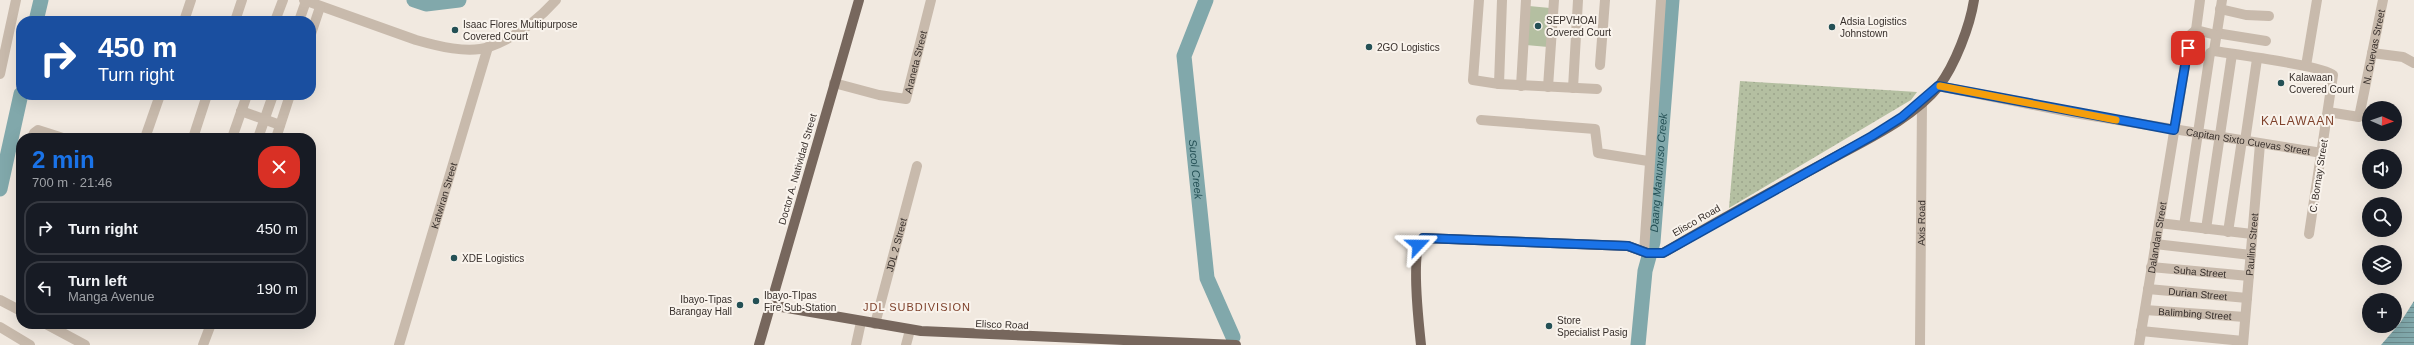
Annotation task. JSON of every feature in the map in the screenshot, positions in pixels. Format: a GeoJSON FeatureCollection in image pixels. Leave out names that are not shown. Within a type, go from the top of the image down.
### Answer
{"type":"FeatureCollection","features":[{"type":"Feature","properties":{"kind":"main road","name":"Doctor A. Natividad Street"},"geometry":{"type":"LineString","coordinates":[[759,345],[859,0]]}},
{"type":"Feature","properties":{"kind":"main road","name":"Elisco Road"},"geometry":{"type":"LineString","coordinates":[[1649,253],[1663,253],[1872,136],[1922,102],[1938,86],[1951,65],[1972,14],[1974,0]]}},
{"type":"Feature","properties":{"kind":"main road"},"geometry":{"type":"LineString","coordinates":[[1421,345],[1417,273],[1418,245],[1423,238],[1628,246],[1649,253]]}},
{"type":"Feature","properties":{"kind":"main road","name":"Elisco Road"},"geometry":{"type":"LineString","coordinates":[[770,305],[910,330],[965,334],[1236,345]]}},
{"type":"Feature","properties":{"kind":"street"},"geometry":{"type":"LineString","coordinates":[[0,74],[16,0]]}},
{"type":"Feature","properties":{"kind":"street"},"geometry":{"type":"LineString","coordinates":[[186,16],[191,0]]}},
{"type":"Feature","properties":{"kind":"street"},"geometry":{"type":"LineString","coordinates":[[237,16],[242,0]]}},
{"type":"Feature","properties":{"kind":"street"},"geometry":{"type":"LineString","coordinates":[[277,16],[283,0]]}},
{"type":"Feature","properties":{"kind":"street"},"geometry":{"type":"LineString","coordinates":[[300,16],[305,0],[431,44],[475,49],[488,47],[532,24],[556,0]]}},
{"type":"Feature","properties":{"kind":"street","name":"Araneta Street"},"geometry":{"type":"LineString","coordinates":[[834,83],[906,99],[931,0]]}},
{"type":"Feature","properties":{"kind":"street"},"geometry":{"type":"LineString","coordinates":[[1479,0],[1472,78],[1476,81],[1521,86],[1597,89]]}},
{"type":"Feature","properties":{"kind":"street"},"geometry":{"type":"LineString","coordinates":[[1499,84],[1502,0]]}},
{"type":"Feature","properties":{"kind":"street"},"geometry":{"type":"LineString","coordinates":[[1521,86],[1526,0]]}},
{"type":"Feature","properties":{"kind":"street"},"geometry":{"type":"LineString","coordinates":[[1548,87],[1554,0]]}},
{"type":"Feature","properties":{"kind":"street"},"geometry":{"type":"LineString","coordinates":[[1573,88],[1578,0]]}},
{"type":"Feature","properties":{"kind":"street"},"geometry":{"type":"LineString","coordinates":[[1600,65],[1605,0]]}},
{"type":"Feature","properties":{"kind":"street"},"geometry":{"type":"LineString","coordinates":[[1649,253],[1648,161],[1661,0]]}},
{"type":"Feature","properties":{"kind":"street","name":"Dalandan Street"},"geometry":{"type":"LineString","coordinates":[[2139,345],[2190,35],[2196,30],[2200,0]]}},
{"type":"Feature","properties":{"kind":"street"},"geometry":{"type":"LineString","coordinates":[[2214,51],[2306,66],[2317,0]]}},
{"type":"Feature","properties":{"kind":"street","name":"N. Cuevas Street"},"geometry":{"type":"LineString","coordinates":[[2328,112],[2359,117],[2383,0]]}},
{"type":"Feature","properties":{"kind":"street"},"geometry":{"type":"LineString","coordinates":[[2184,226],[2210,53],[2214,51],[2221,4],[2246,15],[2269,16]]}},
{"type":"Feature","properties":{"kind":"street"},"geometry":{"type":"LineString","coordinates":[[316,18],[320,6]]}},
{"type":"Feature","properties":{"kind":"street"},"geometry":{"type":"LineString","coordinates":[[2196,30],[2266,41]]}},
{"type":"Feature","properties":{"kind":"street","name":"Katwiran Street"},"geometry":{"type":"LineString","coordinates":[[399,345],[488,47]]}},
{"type":"Feature","properties":{"kind":"street"},"geometry":{"type":"LineString","coordinates":[[2372,53],[2403,57],[2414,62]]}},
{"type":"Feature","properties":{"kind":"street"},"geometry":{"type":"LineString","coordinates":[[2206,229],[2232,54]]}},
{"type":"Feature","properties":{"kind":"street"},"geometry":{"type":"LineString","coordinates":[[2228,232],[2257,59]]}},
{"type":"Feature","properties":{"kind":"street","name":"C. Bornay Street"},"geometry":{"type":"LineString","coordinates":[[2306,66],[2330,72],[2333,75],[2309,234]]}},
{"type":"Feature","properties":{"kind":"street","name":"Capitan Sixto Cuevas Street"},"geometry":{"type":"LineString","coordinates":[[1938,86],[2174,130],[2322,153]]}},
{"type":"Feature","properties":{"kind":"street"},"geometry":{"type":"LineString","coordinates":[[147,133],[158,100]]}},
{"type":"Feature","properties":{"kind":"street"},"geometry":{"type":"LineString","coordinates":[[195,133],[205,100]]}},
{"type":"Feature","properties":{"kind":"street"},"geometry":{"type":"LineString","coordinates":[[234,133],[245,100]]}},
{"type":"Feature","properties":{"kind":"street"},"geometry":{"type":"LineString","coordinates":[[260,133],[271,100]]}},
{"type":"Feature","properties":{"kind":"street"},"geometry":{"type":"LineString","coordinates":[[278,133],[288,100]]}},
{"type":"Feature","properties":{"kind":"street","name":"Axis Road"},"geometry":{"type":"LineString","coordinates":[[1920,345],[1922,102]]}},
{"type":"Feature","properties":{"kind":"street"},"geometry":{"type":"LineString","coordinates":[[241,111],[280,125]]}},
{"type":"Feature","properties":{"kind":"street"},"geometry":{"type":"LineString","coordinates":[[1481,120],[1595,129],[1598,153],[1648,161]]}},
{"type":"Feature","properties":{"kind":"street"},"geometry":{"type":"LineString","coordinates":[[34,133],[38,130],[47,133]]}},
{"type":"Feature","properties":{"kind":"street","name":"Paulino Street"},"geometry":{"type":"LineString","coordinates":[[2243,343],[2260,144]]}},
{"type":"Feature","properties":{"kind":"street","name":"JDL 2 Street"},"geometry":{"type":"LineString","coordinates":[[875,324],[918,166]]}},
{"type":"Feature","properties":{"kind":"street"},"geometry":{"type":"LineString","coordinates":[[2159,223],[2252,234]]}},
{"type":"Feature","properties":{"kind":"street"},"geometry":{"type":"LineString","coordinates":[[2155,244],[2250,255]]}},
{"type":"Feature","properties":{"kind":"street","name":"Suha Street"},"geometry":{"type":"LineString","coordinates":[[2152,267],[2249,276]]}},
{"type":"Feature","properties":{"kind":"street","name":"Durian Street"},"geometry":{"type":"LineString","coordinates":[[2148,289],[2247,298]]}},
{"type":"Feature","properties":{"kind":"street"},"geometry":{"type":"LineString","coordinates":[[0,300],[16,308]]}},
{"type":"Feature","properties":{"kind":"street","name":"Balimbing Street"},"geometry":{"type":"LineString","coordinates":[[2145,310],[2245,317]]}},
{"type":"Feature","properties":{"kind":"street"},"geometry":{"type":"LineString","coordinates":[[856,345],[861,322]]}},
{"type":"Feature","properties":{"kind":"street"},"geometry":{"type":"LineString","coordinates":[[0,327],[30,345]]}},
{"type":"Feature","properties":{"kind":"street"},"geometry":{"type":"LineString","coordinates":[[55,329],[85,345]]}},
{"type":"Feature","properties":{"kind":"street"},"geometry":{"type":"LineString","coordinates":[[203,345],[209,329]]}},
{"type":"Feature","properties":{"kind":"street"},"geometry":{"type":"LineString","coordinates":[[906,345],[910,330]]}},
{"type":"Feature","properties":{"kind":"street"},"geometry":{"type":"LineString","coordinates":[[2141,331],[2243,343]]}},
{"type":"Feature","properties":{"kind":"green space","name":"SEPVHOAI Covered Court"},"geometry":{"type":"Polygon","coordinates":[[[1529,6],[1550,8],[1548,47],[1526,45],[1529,6]]]}},
{"type":"Feature","properties":{"kind":"green space"},"geometry":{"type":"Polygon","coordinates":[[[1740,81],[1917,92],[1911,100],[1729,208],[1740,81]]]}},
{"type":"Feature","properties":{"kind":"water"},"geometry":{"type":"Polygon","coordinates":[[[2414,301],[2414,345],[2381,345],[2391,333],[2402,333],[2402,320],[2414,301]]]}},
{"type":"Feature","properties":{"kind":"waterway"},"geometry":{"type":"LineString","coordinates":[[37,16],[41,0]]}},
{"type":"Feature","properties":{"kind":"waterway"},"geometry":{"type":"LineString","coordinates":[[414,0],[426,4],[459,0]]}},
{"type":"Feature","properties":{"kind":"waterway","name":"Sucol Creek"},"geometry":{"type":"LineString","coordinates":[[1206,0],[1184,56],[1207,278],[1233,337]]}},
{"type":"Feature","properties":{"kind":"waterway","name":"Daang Manunuso Creek"},"geometry":{"type":"LineString","coordinates":[[1638,345],[1645,271],[1653,242],[1672,0]]}},
{"type":"Feature","properties":{"kind":"waterway"},"geometry":{"type":"LineString","coordinates":[[0,189],[20,100]]}},
{"type":"Feature","properties":{"kind":"slow traffic"},"geometry":{"type":"LineString","coordinates":[[1940,86],[2116,120]]}},
{"type":"Feature","properties":{"kind":"place","name":"SEPVHOAI Covered Court"},"geometry":{"type":"Point","coordinates":[1538,26]}},
{"type":"Feature","properties":{"kind":"place","name":"Adsia Logistics Johnstown"},"geometry":{"type":"Point","coordinates":[1832,27]}},
{"type":"Feature","properties":{"kind":"place","name":"Isaac Flores Multipurpose Covered Court"},"geometry":{"type":"Point","coordinates":[455,30]}},
{"type":"Feature","properties":{"kind":"place","name":"2GO Logistics"},"geometry":{"type":"Point","coordinates":[1369,47]}},
{"type":"Feature","properties":{"kind":"place","name":"Kalawaan Covered Court"},"geometry":{"type":"Point","coordinates":[2281,83]}},
{"type":"Feature","properties":{"kind":"place","name":"XDE Logistics"},"geometry":{"type":"Point","coordinates":[454,258]}},
{"type":"Feature","properties":{"kind":"place","name":"Ibayo-TIpas Fire Sub-Station"},"geometry":{"type":"Point","coordinates":[756,301]}},
{"type":"Feature","properties":{"kind":"place","name":"Ibayo-Tipas Barangay Hall"},"geometry":{"type":"Point","coordinates":[740,305]}},
{"type":"Feature","properties":{"kind":"place","name":"Store Specialist Pasig"},"geometry":{"type":"Point","coordinates":[1549,326]}},
{"type":"Feature","properties":{"kind":"district","name":"KALAWAAN"},"geometry":{"type":"Point","coordinates":[2298,121]}},
{"type":"Feature","properties":{"kind":"district","name":"JDL SUBDIVISION"},"geometry":{"type":"Point","coordinates":[917,307]}},
{"type":"Feature","properties":{"kind":"route"},"geometry":{"type":"LineString","coordinates":[[1418,245],[1423,238],[1486,239],[1628,246],[1647,253],[1663,253],[1711,224],[1872,136],[1922,102],[1938,86],[2074,113],[2174,130],[2188,48]]}}]}
